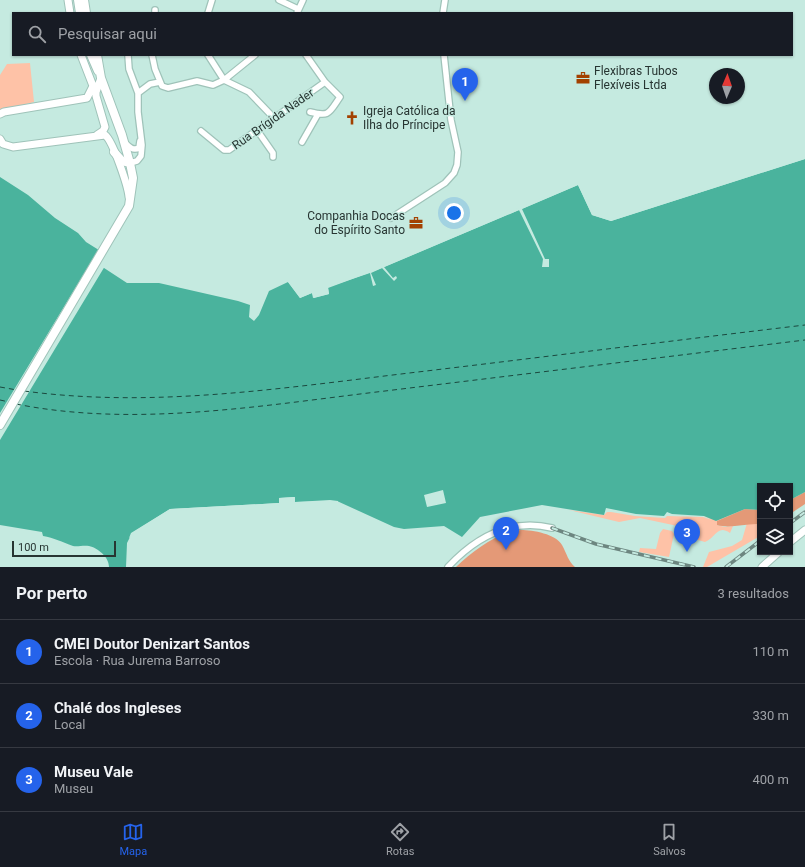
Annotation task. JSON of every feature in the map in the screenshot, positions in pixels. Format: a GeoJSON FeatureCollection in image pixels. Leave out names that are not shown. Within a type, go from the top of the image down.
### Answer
{"type":"FeatureCollection","features":[{"type":"Feature","properties":{"kind":"main road"},"geometry":{"type":"LineString","coordinates":[[78,0],[80,12]]}},
{"type":"Feature","properties":{"kind":"main road"},"geometry":{"type":"LineString","coordinates":[[84,0],[86,12]]}},
{"type":"Feature","properties":{"kind":"main road"},"geometry":{"type":"LineString","coordinates":[[0,425],[129,206],[133,178],[125,143],[91,56]]}},
{"type":"Feature","properties":{"kind":"main road"},"geometry":{"type":"LineString","coordinates":[[98,56],[101,78]]}},
{"type":"Feature","properties":{"kind":"main road"},"geometry":{"type":"LineString","coordinates":[[114,152],[122,161],[130,163]]}},
{"type":"Feature","properties":{"kind":"street"},"geometry":{"type":"LineString","coordinates":[[68,0],[70,12]]}},
{"type":"Feature","properties":{"kind":"street"},"geometry":{"type":"LineString","coordinates":[[208,12],[212,0]]}},
{"type":"Feature","properties":{"kind":"street"},"geometry":{"type":"LineString","coordinates":[[279,0],[298,11],[303,0]]}},
{"type":"Feature","properties":{"kind":"street"},"geometry":{"type":"LineString","coordinates":[[442,12],[445,0]]}},
{"type":"Feature","properties":{"kind":"street"},"geometry":{"type":"LineString","coordinates":[[0,114],[4,112],[87,98],[93,86],[81,56]]}},
{"type":"Feature","properties":{"kind":"street"},"geometry":{"type":"LineString","coordinates":[[128,56],[129,69],[138,93],[141,156],[137,161],[130,163]]}},
{"type":"Feature","properties":{"kind":"street"},"geometry":{"type":"LineString","coordinates":[[152,56],[160,82],[163,87],[168,88],[197,81],[213,85],[224,80],[253,56]]}},
{"type":"Feature","properties":{"kind":"street"},"geometry":{"type":"LineString","coordinates":[[209,56],[224,80],[249,92],[274,118]]}},
{"type":"Feature","properties":{"kind":"street"},"geometry":{"type":"LineString","coordinates":[[307,56],[325,82],[340,97],[328,113],[323,115],[310,112]]}},
{"type":"Feature","properties":{"kind":"street"},"geometry":{"type":"LineString","coordinates":[[391,218],[444,183],[454,173],[457,165],[458,152],[451,120],[444,56]]}},
{"type":"Feature","properties":{"kind":"street"},"geometry":{"type":"LineString","coordinates":[[97,135],[105,127],[96,96],[101,78]]}},
{"type":"Feature","properties":{"kind":"street"},"geometry":{"type":"LineString","coordinates":[[138,93],[150,84],[160,82]]}},
{"type":"Feature","properties":{"kind":"street","name":"Rua Brígida Nader"},"geometry":{"type":"LineString","coordinates":[[201,131],[226,150],[325,82]]}},
{"type":"Feature","properties":{"kind":"street","name":"Rua Brígida Nader"},"geometry":{"type":"LineString","coordinates":[[302,142],[318,114]]}},
{"type":"Feature","properties":{"kind":"street"},"geometry":{"type":"LineString","coordinates":[[257,130],[273,153],[273,157]]}},
{"type":"Feature","properties":{"kind":"street"},"geometry":{"type":"LineString","coordinates":[[0,139],[3,144],[13,147],[97,135],[107,136],[127,187],[129,206]]}},
{"type":"Feature","properties":{"kind":"street"},"geometry":{"type":"LineString","coordinates":[[125,143],[131,149],[139,148],[140,135]]}},
{"type":"Feature","properties":{"kind":"street"},"geometry":{"type":"LineString","coordinates":[[448,567],[477,542],[501,529],[528,524],[552,528]]}},
{"type":"Feature","properties":{"kind":"street"},"geometry":{"type":"LineString","coordinates":[[793,540],[805,530]]}},
{"type":"Feature","properties":{"kind":"street"},"geometry":{"type":"LineString","coordinates":[[762,567],[776,555]]}},
{"type":"Feature","properties":{"kind":"shaded area"},"geometry":{"type":"Polygon","coordinates":[[[30,63],[34,102],[0,111],[0,75],[7,64],[30,63]]]}},
{"type":"Feature","properties":{"kind":"shaded area"},"geometry":{"type":"Polygon","coordinates":[[[805,159],[805,492],[793,498],[793,483],[757,483],[757,510],[745,509],[716,521],[704,516],[672,514],[667,512],[664,516],[636,514],[606,508],[604,515],[542,505],[480,517],[462,537],[444,526],[404,529],[394,527],[337,501],[295,502],[294,497],[279,498],[279,503],[170,509],[132,533],[127,543],[126,567],[109,567],[109,563],[105,556],[92,547],[73,546],[43,536],[42,532],[0,525],[0,177],[28,195],[55,218],[78,233],[86,242],[102,252],[101,266],[127,283],[159,283],[238,301],[250,305],[249,317],[254,321],[259,315],[269,291],[288,282],[300,298],[312,293],[314,298],[329,294],[328,288],[382,268],[578,185],[592,215],[611,221],[805,159]]]}},
{"type":"Feature","properties":{"kind":"shaded area"},"geometry":{"type":"Polygon","coordinates":[[[805,492],[805,504],[793,512],[793,498],[805,492]]]}},
{"type":"Feature","properties":{"kind":"shaded area"},"geometry":{"type":"Polygon","coordinates":[[[757,495],[757,510],[745,509],[717,521],[717,525],[725,527],[733,526],[730,533],[722,530],[719,531],[705,542],[698,540],[687,528],[640,518],[619,522],[569,510],[604,515],[607,512],[611,512],[635,516],[665,518],[667,516],[703,517],[712,520],[704,516],[707,511],[741,496],[757,495]]]}},
{"type":"Feature","properties":{"kind":"shaded area"},"geometry":{"type":"Polygon","coordinates":[[[745,509],[757,510],[757,524],[722,526],[717,525],[717,521],[745,509]]]}},
{"type":"Feature","properties":{"kind":"shaded area"},"geometry":{"type":"Polygon","coordinates":[[[747,523],[757,524],[757,538],[707,567],[703,567],[709,552],[732,546],[742,540],[747,523]]]}},
{"type":"Feature","properties":{"kind":"shaded area"},"geometry":{"type":"Polygon","coordinates":[[[663,529],[672,531],[674,534],[669,557],[639,552],[640,548],[656,549],[660,533],[663,529]]]}},
{"type":"Feature","properties":{"kind":"shaded area"},"geometry":{"type":"Polygon","coordinates":[[[521,530],[538,532],[555,538],[562,545],[569,560],[575,567],[456,567],[470,554],[486,543],[503,535],[521,530]]]}},
{"type":"Feature","properties":{"kind":"pier"},"geometry":{"type":"Polygon","coordinates":[[[805,157],[805,159],[611,221],[592,215],[578,185],[522,209],[545,259],[549,259],[549,267],[542,267],[543,259],[519,210],[384,267],[393,278],[396,276],[397,278],[394,281],[382,268],[371,273],[376,285],[373,286],[370,273],[328,287],[329,294],[313,298],[312,293],[300,298],[288,282],[289,281],[301,296],[312,291],[315,295],[327,293],[327,286],[381,267],[577,183],[580,184],[593,213],[611,219],[805,157]]]}},
{"type":"Feature","properties":{"kind":"pier"},"geometry":{"type":"Polygon","coordinates":[[[100,247],[104,251],[103,265],[105,266],[0,440],[0,413],[100,247]]]}},
{"type":"Feature","properties":{"kind":"pier"},"geometry":{"type":"Polygon","coordinates":[[[443,490],[446,503],[427,507],[424,495],[443,490]]]}},
{"type":"Feature","properties":{"kind":"pier"},"geometry":{"type":"Polygon","coordinates":[[[295,497],[295,502],[330,500],[338,501],[338,503],[295,504],[293,499],[281,500],[279,505],[170,511],[129,538],[131,533],[170,509],[279,503],[279,498],[295,497]]]}},
{"type":"Feature","properties":{"kind":"ferry route"},"geometry":{"type":"LineString","coordinates":[[24,391],[72,396],[119,398],[213,394],[307,385],[805,325]]}},
{"type":"Feature","properties":{"kind":"ferry route"},"geometry":{"type":"LineString","coordinates":[[16,404],[61,411],[107,414],[200,412],[247,408],[805,340]]}},
{"type":"Feature","properties":{"kind":"ferry route"},"geometry":{"type":"LineString","coordinates":[[0,387],[17,390]]}},
{"type":"Feature","properties":{"kind":"ferry route"},"geometry":{"type":"LineString","coordinates":[[0,400],[9,402]]}},
{"type":"Feature","properties":{"kind":"railway"},"geometry":{"type":"LineString","coordinates":[[793,521],[805,512]]}},
{"type":"Feature","properties":{"kind":"railway"},"geometry":{"type":"LineString","coordinates":[[552,528],[596,544],[694,567]]}},
{"type":"Feature","properties":{"kind":"railway"},"geometry":{"type":"LineString","coordinates":[[726,567],[757,543]]}},
{"type":"Feature","properties":{"kind":"place","name":"Flexibras Tubos Flexíveis Ltda"},"geometry":{"type":"Point","coordinates":[583,78]}},
{"type":"Feature","properties":{"kind":"place","name":"CMEI Doutor Denizart Santos"},"geometry":{"type":"Point","coordinates":[465,101]}},
{"type":"Feature","properties":{"kind":"place","name":"Igreja Católica da Ilha do Príncipe"},"geometry":{"type":"Point","coordinates":[352,118]}},
{"type":"Feature","properties":{"kind":"place","name":"Companhia Docas do Espírito Santo"},"geometry":{"type":"Point","coordinates":[416,223]}},
{"type":"Feature","properties":{"kind":"place","name":"Chalé dos Ingleses"},"geometry":{"type":"Point","coordinates":[506,550]}},
{"type":"Feature","properties":{"kind":"place","name":"Museu Vale"},"geometry":{"type":"Point","coordinates":[687,552]}}]}
